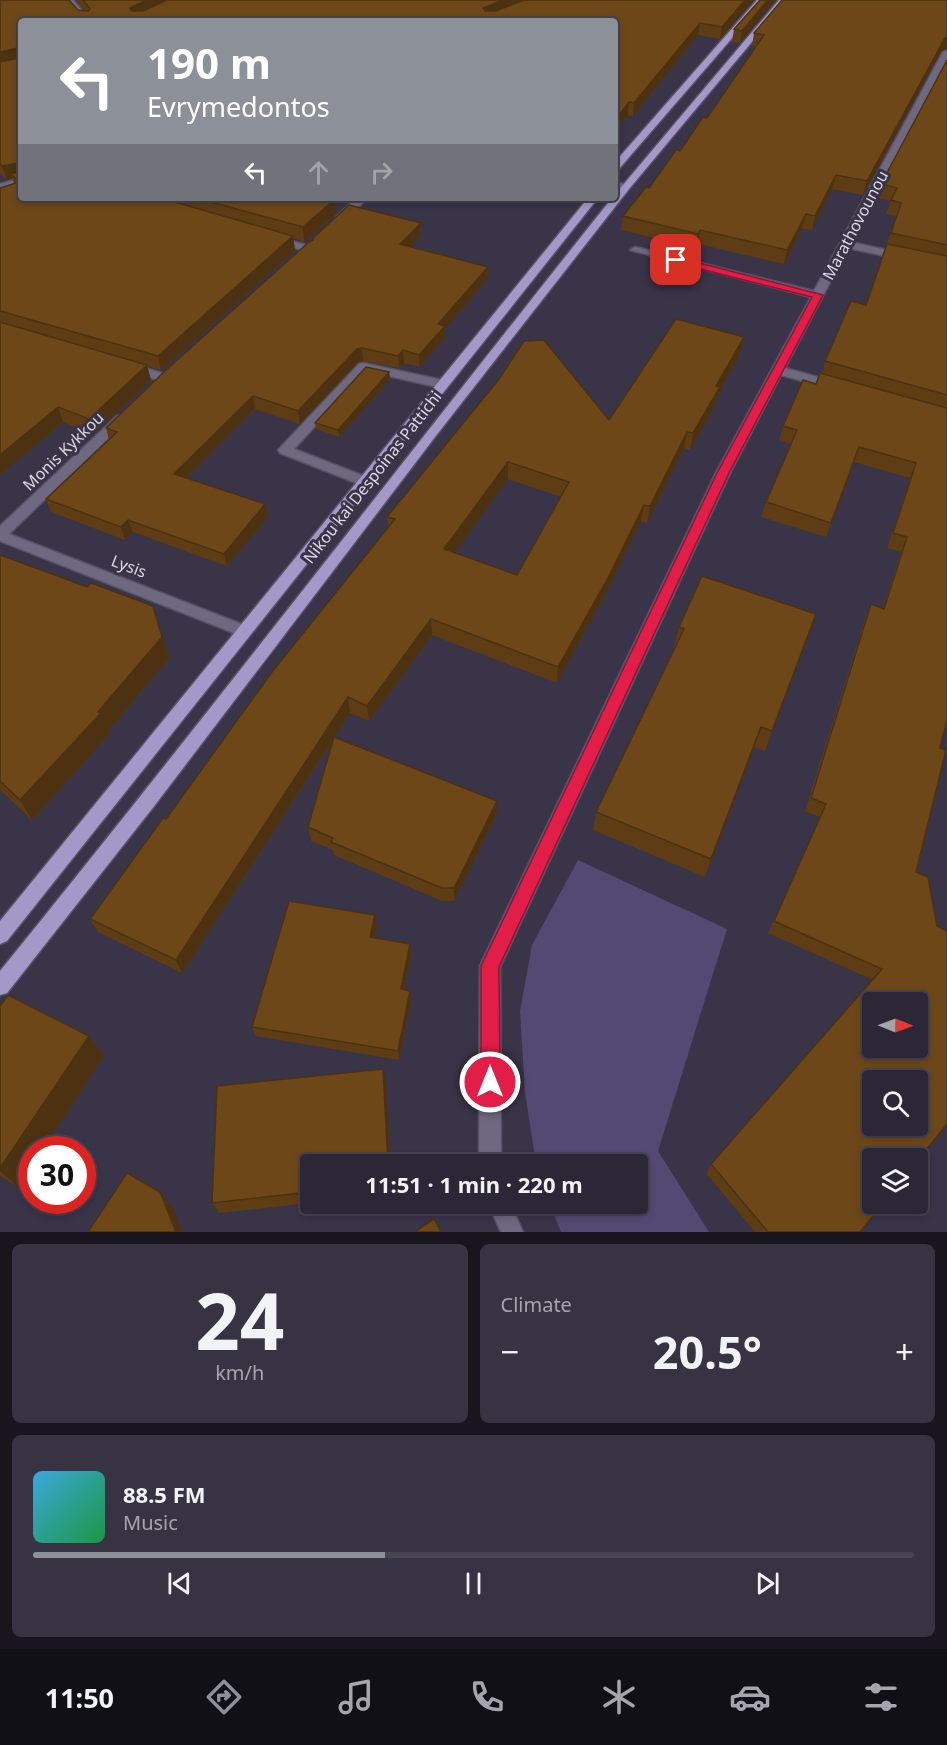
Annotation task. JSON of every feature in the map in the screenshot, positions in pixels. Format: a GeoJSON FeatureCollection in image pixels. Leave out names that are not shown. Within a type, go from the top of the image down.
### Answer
{"type":"FeatureCollection","features":[{"type":"Feature","properties":{"kind":"main road"},"geometry":{"type":"LineString","coordinates":[[618,165],[760,0]]}},
{"type":"Feature","properties":{"kind":"main road","name":"Nikou kai Despoinas Pattichi"},"geometry":{"type":"LineString","coordinates":[[620,186],[783,0]]}},
{"type":"Feature","properties":{"kind":"main road","name":"Nikou kai Despoinas Pattichi"},"geometry":{"type":"LineString","coordinates":[[3,925],[244,631],[590,201]]}},
{"type":"Feature","properties":{"kind":"main road","name":"Nikou kai Despoinas Pattichi"},"geometry":{"type":"LineString","coordinates":[[0,986],[149,800],[608,201]]}},
{"type":"Feature","properties":{"kind":"street"},"geometry":{"type":"LineString","coordinates":[[69,0],[84,18]]}},
{"type":"Feature","properties":{"kind":"street","name":"Marathovounou"},"geometry":{"type":"LineString","coordinates":[[490,1154],[490,966],[723,473],[947,52]]}},
{"type":"Feature","properties":{"kind":"street"},"geometry":{"type":"LineString","coordinates":[[0,187],[18,182]]}},
{"type":"Feature","properties":{"kind":"street"},"geometry":{"type":"LineString","coordinates":[[332,227],[359,201]]}},
{"type":"Feature","properties":{"kind":"street"},"geometry":{"type":"LineString","coordinates":[[264,236],[308,249]]}},
{"type":"Feature","properties":{"kind":"street"},"geometry":{"type":"LineString","coordinates":[[845,244],[914,259]]}},
{"type":"Feature","properties":{"kind":"street"},"geometry":{"type":"LineString","coordinates":[[635,250],[818,295]]}},
{"type":"Feature","properties":{"kind":"street"},"geometry":{"type":"LineString","coordinates":[[120,364],[164,378]]}},
{"type":"Feature","properties":{"kind":"street"},"geometry":{"type":"LineString","coordinates":[[364,482],[285,450],[363,367],[442,384]]}},
{"type":"Feature","properties":{"kind":"street"},"geometry":{"type":"LineString","coordinates":[[777,370],[849,390]]}},
{"type":"Feature","properties":{"kind":"street","name":"Monis Kykkou"},"geometry":{"type":"LineString","coordinates":[[0,535],[129,411]]}},
{"type":"Feature","properties":{"kind":"street","name":"Lysis"},"geometry":{"type":"LineString","coordinates":[[0,535],[244,631]]}},
{"type":"Feature","properties":{"kind":"street"},"geometry":{"type":"LineString","coordinates":[[504,1214],[512,1232]]}},
{"type":"Feature","properties":{"kind":"shaded area"},"geometry":{"type":"Polygon","coordinates":[[[578,860],[727,929],[658,1151],[709,1232],[561,1232],[554,1214],[648,1214],[648,1154],[534,1154],[525,1092],[520,1011],[532,945],[578,860]]]}},
{"type":"Feature","properties":{"kind":"building"},"geometry":{"type":"Polygon","coordinates":[[[0,0],[69,0],[78,10],[88,11],[90,9],[83,0],[147,0],[130,8],[132,11],[143,11],[167,0],[503,0],[483,8],[485,11],[496,11],[524,0],[745,0],[722,27],[700,23],[634,103],[629,102],[618,116],[618,18],[18,18],[18,49],[0,52],[0,0]]]}},
{"type":"Feature","properties":{"kind":"building"},"geometry":{"type":"Polygon","coordinates":[[[760,0],[768,0],[742,31],[734,29],[760,0]]]}},
{"type":"Feature","properties":{"kind":"building"},"geometry":{"type":"Polygon","coordinates":[[[782,0],[947,0],[947,38],[867,181],[836,175],[815,216],[806,214],[787,250],[700,230],[698,234],[623,216],[646,187],[649,188],[676,150],[680,151],[703,117],[707,118],[764,35],[754,33],[782,0]]]}},
{"type":"Feature","properties":{"kind":"building"},"geometry":{"type":"Polygon","coordinates":[[[18,58],[18,163],[2,166],[0,164],[0,62],[18,58]]]}},
{"type":"Feature","properties":{"kind":"building"},"geometry":{"type":"Polygon","coordinates":[[[947,60],[947,245],[891,233],[901,203],[891,200],[897,188],[881,184],[947,60]]]}},
{"type":"Feature","properties":{"kind":"building"},"geometry":{"type":"Polygon","coordinates":[[[18,172],[18,181],[11,174],[18,172]]]}},
{"type":"Feature","properties":{"kind":"building"},"geometry":{"type":"Polygon","coordinates":[[[18,182],[18,201],[171,201],[293,236],[158,356],[0,311],[0,188],[18,182]]]}},
{"type":"Feature","properties":{"kind":"building"},"geometry":{"type":"Polygon","coordinates":[[[207,201],[333,201],[303,227],[207,201]]]}},
{"type":"Feature","properties":{"kind":"building"},"geometry":{"type":"Polygon","coordinates":[[[349,205],[421,223],[400,244],[488,267],[438,324],[445,326],[419,355],[403,350],[398,356],[362,348],[357,349],[298,411],[253,396],[174,474],[265,504],[224,554],[128,520],[121,527],[46,499],[117,432],[106,428],[166,370],[313,240],[349,205]]]}},
{"type":"Feature","properties":{"kind":"building"},"geometry":{"type":"Polygon","coordinates":[[[887,244],[947,256],[947,395],[825,361],[851,301],[866,305],[887,244]]]}},
{"type":"Feature","properties":{"kind":"building"},"geometry":{"type":"Polygon","coordinates":[[[676,319],[744,337],[716,386],[720,387],[693,433],[687,432],[650,506],[644,505],[609,576],[558,667],[431,619],[367,706],[348,697],[176,960],[90,919],[163,818],[166,819],[272,672],[395,519],[387,517],[499,379],[524,341],[544,340],[609,420],[676,319]],[[508,462],[444,549],[517,575],[569,482],[508,462]]]}},
{"type":"Feature","properties":{"kind":"building"},"geometry":{"type":"Polygon","coordinates":[[[0,322],[147,365],[89,419],[58,407],[0,455],[0,322]]]}},
{"type":"Feature","properties":{"kind":"building"},"geometry":{"type":"Polygon","coordinates":[[[366,367],[389,372],[338,430],[315,423],[366,367]]]}},
{"type":"Feature","properties":{"kind":"building"},"geometry":{"type":"Polygon","coordinates":[[[820,373],[947,408],[947,720],[940,748],[946,750],[916,872],[928,877],[937,926],[947,931],[947,1124],[928,1148],[862,1148],[862,1214],[874,1214],[860,1232],[768,1232],[711,1164],[882,969],[774,921],[826,804],[811,798],[871,604],[884,609],[907,537],[893,533],[916,463],[859,447],[831,523],[766,502],[797,430],[783,426],[803,380],[816,384],[820,373]]]}},
{"type":"Feature","properties":{"kind":"building"},"geometry":{"type":"Polygon","coordinates":[[[0,555],[87,587],[91,583],[153,606],[162,637],[98,712],[101,713],[20,800],[0,781],[0,555]]]}},
{"type":"Feature","properties":{"kind":"building"},"geometry":{"type":"Polygon","coordinates":[[[702,576],[816,614],[772,731],[761,727],[711,859],[596,812],[684,629],[679,627],[702,576]]]}},
{"type":"Feature","properties":{"kind":"building"},"geometry":{"type":"Polygon","coordinates":[[[334,737],[497,801],[454,888],[442,888],[331,842],[333,838],[308,827],[334,737]]]}},
{"type":"Feature","properties":{"kind":"building"},"geometry":{"type":"Polygon","coordinates":[[[289,901],[375,915],[370,937],[410,944],[401,989],[410,991],[398,1051],[252,1027],[289,901]]]}},
{"type":"Feature","properties":{"kind":"building"},"geometry":{"type":"Polygon","coordinates":[[[8,995],[89,1036],[22,1136],[18,1136],[18,1141],[0,1168],[0,1006],[8,995]]]}},
{"type":"Feature","properties":{"kind":"building"},"geometry":{"type":"Polygon","coordinates":[[[383,1069],[387,1154],[300,1154],[300,1193],[212,1203],[217,1086],[383,1069]]]}},
{"type":"Feature","properties":{"kind":"building"},"geometry":{"type":"Polygon","coordinates":[[[127,1173],[160,1192],[176,1232],[88,1232],[127,1173]]]}},
{"type":"Feature","properties":{"kind":"building"},"geometry":{"type":"Polygon","coordinates":[[[434,1219],[441,1232],[415,1232],[434,1219]]]}},
{"type":"Feature","properties":{"kind":"route"},"geometry":{"type":"LineString","coordinates":[[490,1082],[490,966],[723,473],[818,295],[676,260]]}}]}
